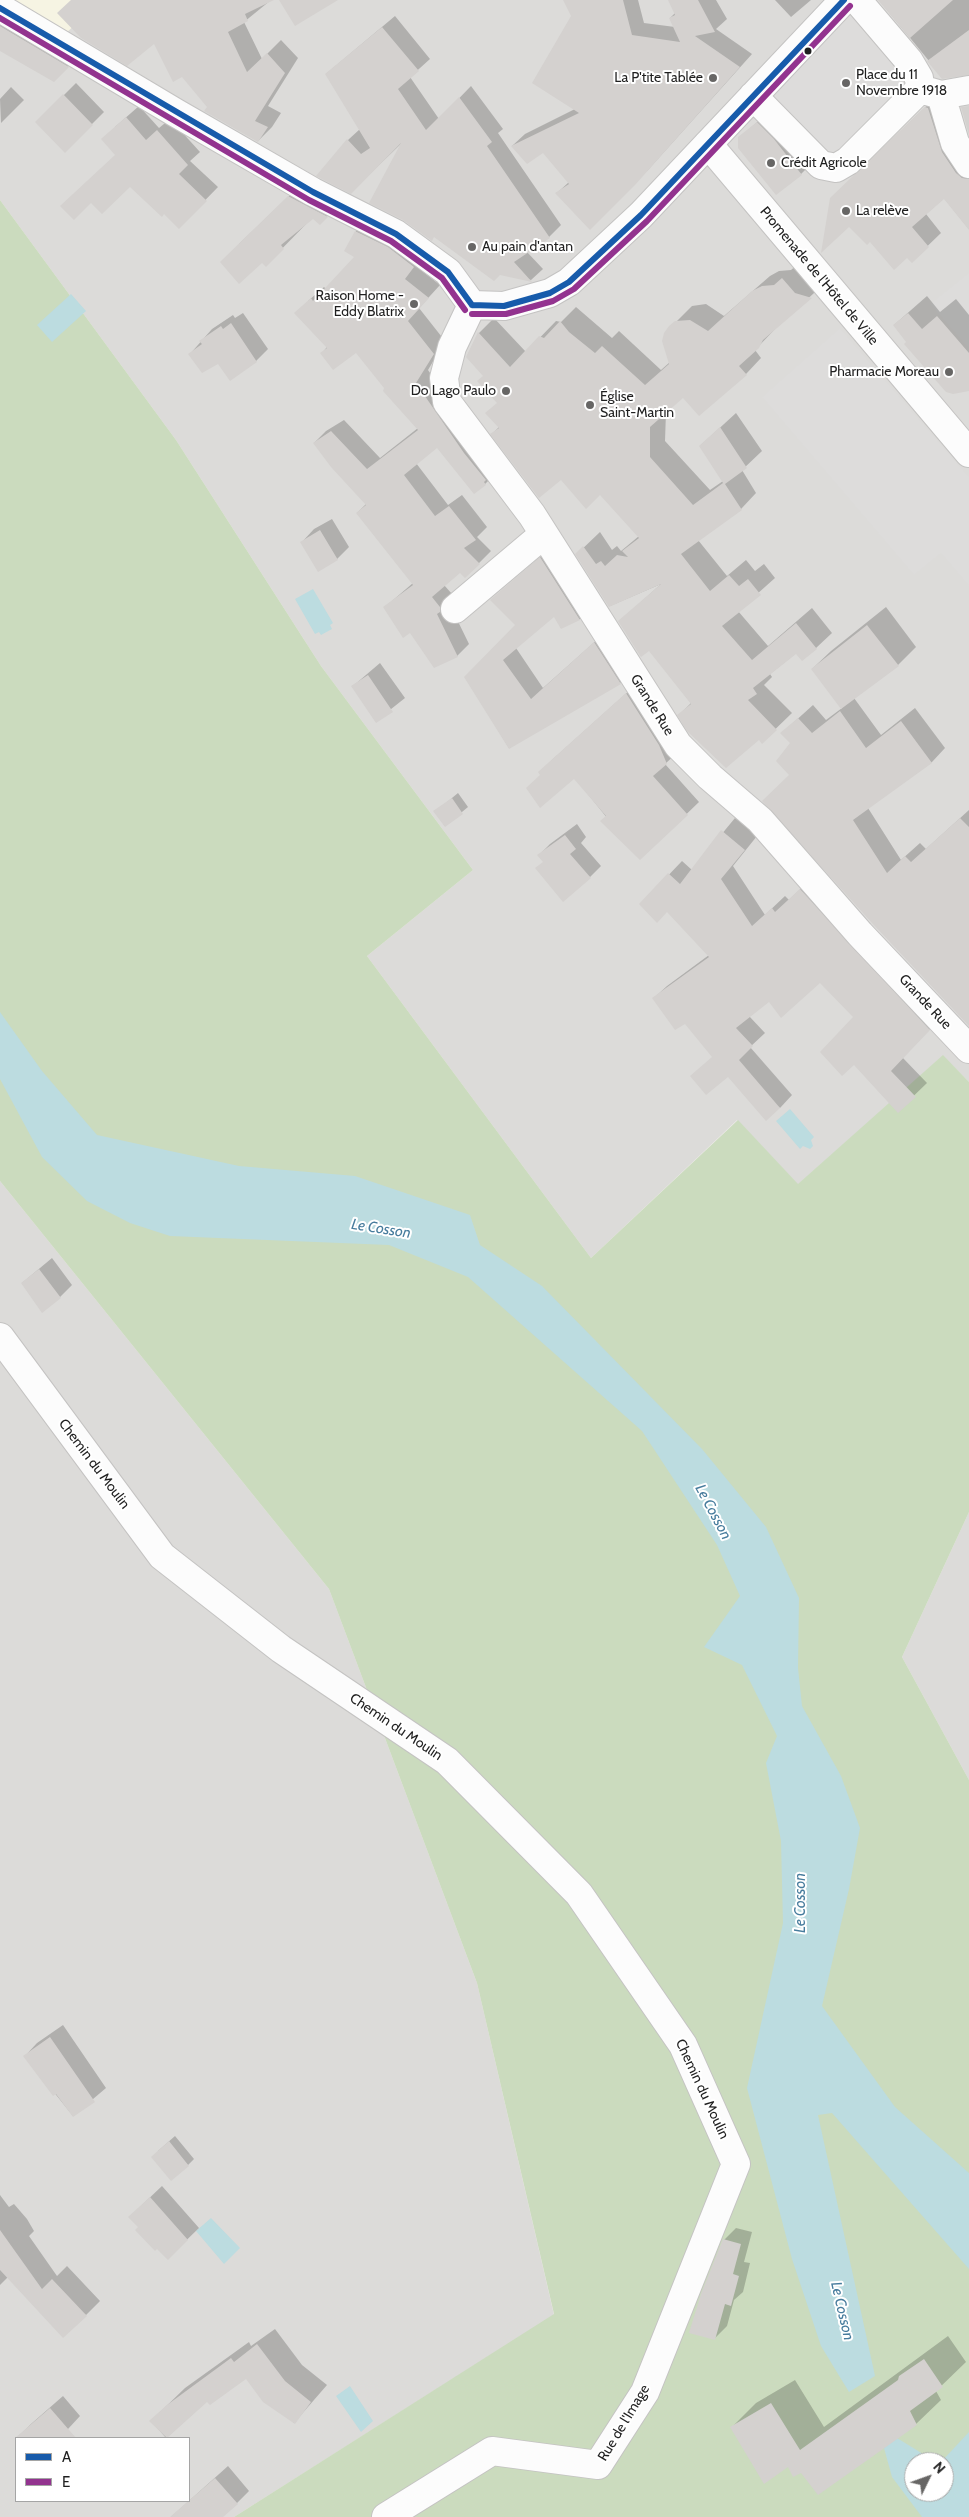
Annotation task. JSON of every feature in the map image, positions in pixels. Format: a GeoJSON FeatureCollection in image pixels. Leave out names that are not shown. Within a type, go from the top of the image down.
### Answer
{"type":"FeatureCollection","features":[{"type":"Feature","properties":{"kind":"street"},"geometry":{"type":"LineString","coordinates":[[0,8],[253,158],[313,192],[396,234],[448,272],[472,305],[504,306],[550,293],[569,282],[587,267],[708,144],[844,0]]}},
{"type":"Feature","properties":{"kind":"street"},"geometry":{"type":"LineString","coordinates":[[857,0],[909,60],[919,78],[931,92],[954,143],[969,164]]}},
{"type":"Feature","properties":{"kind":"street"},"geometry":{"type":"LineString","coordinates":[[753,96],[821,165],[836,168],[848,161],[931,92],[969,90]]}},
{"type":"Feature","properties":{"kind":"street","name":"Promenade de l'Hôtel de Ville"},"geometry":{"type":"LineString","coordinates":[[708,144],[964,438]]}},
{"type":"Feature","properties":{"kind":"street","name":"Grande Rue"},"geometry":{"type":"LineString","coordinates":[[472,305],[452,347],[444,378],[448,402],[544,534],[678,745],[710,777],[760,820],[860,934],[969,1049]]}},
{"type":"Feature","properties":{"kind":"street"},"geometry":{"type":"LineString","coordinates":[[455,609],[544,534]]}},
{"type":"Feature","properties":{"kind":"street","name":"Chemin du Moulin"},"geometry":{"type":"LineString","coordinates":[[0,1337],[162,1556],[280,1649],[447,1761],[579,1894],[684,2045],[736,2164]]}},
{"type":"Feature","properties":{"kind":"street","name":"Rue de l'Image"},"geometry":{"type":"LineString","coordinates":[[386,2517],[492,2450],[598,2466],[645,2392],[736,2164]]}},
{"type":"Feature","properties":{"kind":"shaded area"},"geometry":{"type":"Polygon","coordinates":[[[0,0],[969,0],[969,1082],[943,1056],[798,1185],[737,1120],[591,1258],[367,956],[473,870],[321,666],[176,440],[0,200],[0,0]]]}},
{"type":"Feature","properties":{"kind":"shaded area"},"geometry":{"type":"Polygon","coordinates":[[[8,0],[102,0],[65,34],[8,0]]]}},
{"type":"Feature","properties":{"kind":"shaded area","name":"Place du 11 Novembre 1918"},"geometry":{"type":"Polygon","coordinates":[[[853,9],[910,78],[910,87],[841,156],[826,158],[771,94],[853,9]]]}},
{"type":"Feature","properties":{"kind":"shaded area"},"geometry":{"type":"Polygon","coordinates":[[[969,273],[969,349],[930,304],[969,273]]]}},
{"type":"Feature","properties":{"kind":"shaded area"},"geometry":{"type":"Polygon","coordinates":[[[840,328],[969,477],[969,586],[941,553],[914,575],[762,397],[840,328]]]}},
{"type":"Feature","properties":{"kind":"shaded area"},"geometry":{"type":"Polygon","coordinates":[[[0,1181],[329,1589],[477,1983],[554,2315],[234,2517],[0,2517],[0,1181]]]}},
{"type":"Feature","properties":{"kind":"shaded area"},"geometry":{"type":"Polygon","coordinates":[[[969,1512],[969,1780],[902,1657],[969,1512]]]}},
{"type":"Feature","properties":{"kind":"green space"},"geometry":{"type":"Polygon","coordinates":[[[0,200],[176,440],[321,666],[473,870],[367,956],[591,1258],[738,1120],[798,1184],[943,1055],[969,1082],[969,1512],[902,1657],[969,1780],[969,2517],[234,2517],[554,2314],[477,1983],[329,1589],[0,1181],[0,200]]]}},
{"type":"Feature","properties":{"kind":"water"},"geometry":{"type":"Polygon","coordinates":[[[71,294],[86,311],[52,342],[37,325],[71,294]]]}},
{"type":"Feature","properties":{"kind":"water"},"geometry":{"type":"Polygon","coordinates":[[[313,589],[333,623],[330,625],[332,629],[321,635],[319,632],[315,634],[295,599],[313,589]]]}},
{"type":"Feature","properties":{"kind":"water","name":"Le Cosson"},"geometry":{"type":"Polygon","coordinates":[[[0,1012],[42,1071],[97,1135],[239,1166],[355,1176],[470,1215],[480,1245],[542,1286],[702,1449],[766,1527],[799,1598],[798,1668],[802,1706],[841,1776],[860,1828],[849,1889],[822,2006],[895,2107],[969,2173],[969,2269],[832,2113],[818,2115],[875,2376],[849,2392],[821,2346],[792,2259],[747,2088],[783,1923],[781,1841],[766,1763],[777,1736],[742,1665],[704,1647],[740,1596],[717,1545],[642,1431],[468,1277],[389,1245],[170,1236],[130,1223],[87,1201],[42,1157],[0,1079],[0,1012]]]}},
{"type":"Feature","properties":{"kind":"water"},"geometry":{"type":"Polygon","coordinates":[[[790,1109],[814,1137],[811,1140],[813,1146],[810,1149],[803,1146],[800,1149],[776,1121],[790,1109]]]}},
{"type":"Feature","properties":{"kind":"water"},"geometry":{"type":"Polygon","coordinates":[[[211,2218],[240,2248],[224,2264],[196,2231],[211,2218]]]}},
{"type":"Feature","properties":{"kind":"water"},"geometry":{"type":"Polygon","coordinates":[[[350,2386],[373,2421],[361,2432],[336,2396],[350,2386]]]}},
{"type":"Feature","properties":{"kind":"water"},"geometry":{"type":"Polygon","coordinates":[[[969,2432],[969,2517],[922,2517],[911,2502],[954,2502],[954,2452],[950,2452],[969,2432]]]}},
{"type":"Feature","properties":{"kind":"water"},"geometry":{"type":"Polygon","coordinates":[[[897,2438],[920,2452],[904,2452],[904,2493],[892,2477],[884,2448],[897,2438]]]}},
{"type":"Feature","properties":{"kind":"building"},"geometry":{"type":"Polygon","coordinates":[[[71,0],[274,0],[245,14],[248,21],[228,32],[247,72],[267,53],[285,73],[255,121],[268,127],[258,142],[204,111],[207,107],[182,77],[173,82],[154,44],[127,66],[81,38],[57,13],[71,0]]]}},
{"type":"Feature","properties":{"kind":"building"},"geometry":{"type":"Polygon","coordinates":[[[279,0],[338,0],[295,26],[279,0]]]}},
{"type":"Feature","properties":{"kind":"building"},"geometry":{"type":"Polygon","coordinates":[[[563,0],[623,0],[632,35],[680,42],[669,18],[675,15],[668,0],[698,0],[715,32],[695,36],[740,67],[635,185],[590,230],[555,193],[569,184],[543,153],[527,164],[511,146],[579,113],[532,83],[571,16],[563,0]]]}},
{"type":"Feature","properties":{"kind":"building"},"geometry":{"type":"Polygon","coordinates":[[[878,0],[953,0],[910,38],[878,0]]]}},
{"type":"Feature","properties":{"kind":"building"},"geometry":{"type":"Polygon","coordinates":[[[0,26],[69,67],[54,82],[0,51],[0,26]]]}},
{"type":"Feature","properties":{"kind":"building"},"geometry":{"type":"Polygon","coordinates":[[[382,27],[419,71],[398,89],[426,130],[459,97],[492,142],[487,146],[550,238],[514,262],[532,282],[500,275],[494,281],[434,237],[432,241],[403,220],[369,203],[401,143],[351,194],[316,176],[347,139],[361,154],[370,148],[325,74],[382,27]]]}},
{"type":"Feature","properties":{"kind":"building"},"geometry":{"type":"Polygon","coordinates":[[[969,30],[969,75],[942,79],[927,61],[969,30]]]}},
{"type":"Feature","properties":{"kind":"building"},"geometry":{"type":"Polygon","coordinates":[[[63,94],[93,125],[65,153],[35,122],[63,94]]]}},
{"type":"Feature","properties":{"kind":"building"},"geometry":{"type":"Polygon","coordinates":[[[969,106],[969,135],[961,107],[969,106]]]}},
{"type":"Feature","properties":{"kind":"building"},"geometry":{"type":"Polygon","coordinates":[[[925,107],[928,108],[942,152],[956,173],[962,178],[969,179],[969,230],[944,199],[912,227],[929,247],[912,263],[907,258],[894,270],[870,242],[867,245],[849,227],[821,253],[830,198],[925,107]]]}},
{"type":"Feature","properties":{"kind":"building"},"geometry":{"type":"Polygon","coordinates":[[[126,117],[146,140],[157,130],[188,165],[179,174],[207,201],[179,229],[164,214],[162,217],[130,187],[102,214],[91,203],[74,220],[60,206],[115,155],[101,139],[126,117]]]}},
{"type":"Feature","properties":{"kind":"building","name":"Crédit Agricole"},"geometry":{"type":"Polygon","coordinates":[[[757,122],[774,139],[802,175],[776,195],[738,148],[738,137],[757,122]]]}},
{"type":"Feature","properties":{"kind":"building"},"geometry":{"type":"Polygon","coordinates":[[[288,196],[328,217],[320,225],[313,219],[281,245],[284,249],[266,267],[262,263],[239,284],[220,262],[288,196]]]}},
{"type":"Feature","properties":{"kind":"building"},"geometry":{"type":"Polygon","coordinates":[[[355,231],[388,247],[414,267],[405,279],[429,298],[408,321],[434,354],[416,383],[464,453],[486,480],[484,482],[486,485],[474,494],[437,448],[404,475],[435,516],[449,506],[476,540],[464,548],[480,564],[465,578],[460,573],[432,597],[440,607],[440,612],[437,614],[458,657],[434,668],[410,633],[403,638],[383,607],[413,585],[356,513],[366,505],[331,467],[313,443],[331,431],[367,469],[418,430],[383,391],[384,388],[356,353],[333,370],[320,353],[327,348],[294,313],[311,298],[313,301],[354,257],[344,251],[355,231]]]}},
{"type":"Feature","properties":{"kind":"building"},"geometry":{"type":"Polygon","coordinates":[[[782,278],[795,293],[812,298],[763,340],[759,348],[739,366],[747,375],[699,416],[683,398],[650,427],[650,457],[693,505],[723,483],[699,446],[720,427],[747,468],[725,484],[742,510],[681,554],[710,591],[729,575],[739,586],[748,579],[761,595],[722,626],[752,660],[796,623],[817,649],[802,661],[796,654],[753,688],[757,694],[748,700],[777,730],[762,744],[759,740],[726,768],[687,731],[677,715],[691,704],[649,651],[641,657],[618,621],[661,584],[609,607],[575,554],[583,546],[596,564],[601,561],[605,566],[617,555],[628,557],[622,551],[639,538],[600,495],[586,509],[561,480],[539,498],[490,434],[499,428],[485,413],[497,403],[477,381],[483,376],[466,357],[478,332],[510,367],[539,336],[544,338],[560,321],[569,332],[595,353],[602,346],[645,385],[669,364],[662,341],[664,333],[675,321],[690,320],[708,331],[752,291],[762,286],[774,285],[782,278]]]}},
{"type":"Feature","properties":{"kind":"building","name":"Pharmacie Moreau"},"geometry":{"type":"Polygon","coordinates":[[[908,313],[922,329],[937,316],[969,353],[969,391],[953,394],[946,392],[904,344],[906,342],[893,325],[908,313]]]}},
{"type":"Feature","properties":{"kind":"building"},"geometry":{"type":"Polygon","coordinates":[[[231,323],[257,362],[230,381],[218,364],[202,373],[188,354],[202,344],[199,341],[221,326],[223,329],[231,323]]]}},
{"type":"Feature","properties":{"kind":"building"},"geometry":{"type":"Polygon","coordinates":[[[320,530],[338,560],[318,572],[300,542],[320,530]]]}},
{"type":"Feature","properties":{"kind":"building"},"geometry":{"type":"Polygon","coordinates":[[[540,557],[580,620],[561,629],[554,617],[503,660],[531,699],[594,642],[621,684],[509,749],[464,677],[515,625],[490,600],[540,557]]]}},
{"type":"Feature","properties":{"kind":"building"},"geometry":{"type":"Polygon","coordinates":[[[867,625],[899,666],[841,709],[811,669],[867,625]]]}},
{"type":"Feature","properties":{"kind":"building"},"geometry":{"type":"Polygon","coordinates":[[[368,675],[393,712],[376,723],[351,686],[368,675]]]}},
{"type":"Feature","properties":{"kind":"building"},"geometry":{"type":"Polygon","coordinates":[[[626,693],[659,745],[667,764],[653,776],[688,815],[640,860],[600,821],[606,816],[574,779],[540,808],[526,788],[540,775],[538,772],[626,693]]]}},
{"type":"Feature","properties":{"kind":"building"},"geometry":{"type":"Polygon","coordinates":[[[840,711],[866,748],[901,721],[932,763],[853,820],[887,873],[905,856],[911,862],[960,818],[969,827],[969,1026],[872,923],[762,801],[789,775],[776,761],[790,743],[780,733],[798,718],[812,733],[840,711]]]}},
{"type":"Feature","properties":{"kind":"building"},"geometry":{"type":"Polygon","coordinates":[[[452,798],[463,814],[445,827],[433,811],[452,798]]]}},
{"type":"Feature","properties":{"kind":"building"},"geometry":{"type":"Polygon","coordinates":[[[721,830],[745,850],[721,879],[752,926],[772,908],[775,912],[800,889],[930,1030],[891,1071],[916,1097],[898,1113],[854,1065],[842,1076],[820,1052],[853,1017],[820,983],[781,1018],[769,1002],[736,1028],[753,1046],[739,1060],[780,1108],[766,1121],[728,1077],[706,1095],[690,1076],[712,1057],[685,1024],[675,1030],[652,998],[709,957],[667,912],[657,923],[639,904],[668,873],[680,884],[721,830]]]}},
{"type":"Feature","properties":{"kind":"building"},"geometry":{"type":"Polygon","coordinates":[[[565,835],[576,849],[570,854],[591,878],[563,902],[535,868],[543,862],[537,855],[565,835]]]}},
{"type":"Feature","properties":{"kind":"building"},"geometry":{"type":"Polygon","coordinates":[[[39,1269],[61,1298],[42,1313],[21,1283],[39,1269]]]}},
{"type":"Feature","properties":{"kind":"building"},"geometry":{"type":"Polygon","coordinates":[[[50,2037],[95,2102],[73,2117],[56,2094],[53,2096],[23,2056],[50,2037]]]}},
{"type":"Feature","properties":{"kind":"building"},"geometry":{"type":"Polygon","coordinates":[[[169,2141],[189,2166],[171,2181],[151,2157],[169,2141]]]}},
{"type":"Feature","properties":{"kind":"building"},"geometry":{"type":"Polygon","coordinates":[[[150,2197],[188,2240],[168,2260],[157,2249],[155,2251],[135,2230],[138,2227],[128,2217],[150,2197]]]}},
{"type":"Feature","properties":{"kind":"building"},"geometry":{"type":"Polygon","coordinates":[[[0,2230],[42,2289],[52,2279],[87,2316],[63,2338],[0,2270],[0,2230]]]}},
{"type":"Feature","properties":{"kind":"building"},"geometry":{"type":"Polygon","coordinates":[[[723,2239],[741,2244],[733,2274],[739,2276],[731,2306],[725,2304],[715,2340],[689,2333],[701,2294],[723,2239]]]}},
{"type":"Feature","properties":{"kind":"building"},"geometry":{"type":"Polygon","coordinates":[[[257,2344],[285,2381],[311,2402],[295,2424],[263,2402],[246,2379],[210,2405],[207,2402],[168,2437],[149,2421],[167,2405],[231,2358],[234,2362],[257,2344]]]}},
{"type":"Feature","properties":{"kind":"building"},"geometry":{"type":"Polygon","coordinates":[[[924,2359],[943,2387],[910,2411],[917,2425],[818,2495],[801,2473],[793,2477],[788,2467],[764,2484],[730,2427],[771,2403],[800,2450],[898,2380],[899,2376],[924,2359]]]}},
{"type":"Feature","properties":{"kind":"building"},"geometry":{"type":"Polygon","coordinates":[[[50,2408],[75,2437],[16,2437],[50,2408]]]}},
{"type":"Feature","properties":{"kind":"building"},"geometry":{"type":"Polygon","coordinates":[[[215,2478],[238,2504],[223,2517],[170,2517],[187,2502],[190,2502],[190,2500],[215,2478]]]}},
{"type":"Feature","properties":{"kind":"transit line","name":"A"},"geometry":{"type":"LineString","coordinates":[[472,305],[504,306],[550,293],[569,282],[641,215],[844,0]]}},
{"type":"Feature","properties":{"kind":"transit line","name":"E"},"geometry":{"type":"LineString","coordinates":[[472,314],[506,314],[553,301],[574,289],[647,221],[850,6]]}},
{"type":"Feature","properties":{"kind":"transit line","name":"A"},"geometry":{"type":"LineString","coordinates":[[0,8],[313,192],[396,234],[448,272],[472,305]]}},
{"type":"Feature","properties":{"kind":"transit line","name":"E"},"geometry":{"type":"LineString","coordinates":[[0,18],[309,200],[391,241],[442,278],[465,310]]}},
{"type":"Feature","properties":{"kind":"place","name":"La P'tite Tablée"},"geometry":{"type":"Point","coordinates":[713,78]}},
{"type":"Feature","properties":{"kind":"place","name":"Place du 11 Novembre 1918"},"geometry":{"type":"Point","coordinates":[846,83]}},
{"type":"Feature","properties":{"kind":"place","name":"Crédit Agricole"},"geometry":{"type":"Point","coordinates":[771,163]}},
{"type":"Feature","properties":{"kind":"place","name":"La relève"},"geometry":{"type":"Point","coordinates":[846,211]}},
{"type":"Feature","properties":{"kind":"place","name":"Au pain d'antan"},"geometry":{"type":"Point","coordinates":[472,247]}},
{"type":"Feature","properties":{"kind":"place","name":"Raison Home - Eddy Blatrix"},"geometry":{"type":"Point","coordinates":[414,304]}},
{"type":"Feature","properties":{"kind":"place","name":"Pharmacie Moreau"},"geometry":{"type":"Point","coordinates":[949,372]}},
{"type":"Feature","properties":{"kind":"place","name":"Do Lago Paulo"},"geometry":{"type":"Point","coordinates":[506,391]}},
{"type":"Feature","properties":{"kind":"place","name":"Église Saint-Martin"},"geometry":{"type":"Point","coordinates":[590,405]}}]}
